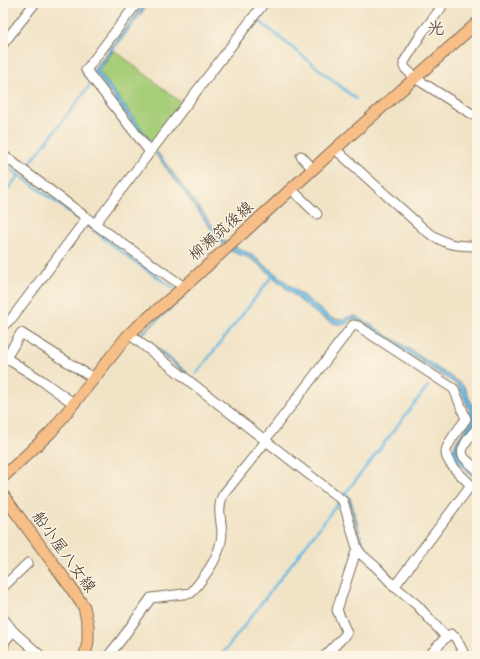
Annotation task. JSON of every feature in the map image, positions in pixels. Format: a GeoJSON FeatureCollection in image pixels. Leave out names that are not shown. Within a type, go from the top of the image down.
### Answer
{"type":"FeatureCollection","features":[{"type":"Feature","properties":{"kind":"main road","name":"柳瀬筑後線"},"geometry":{"type":"LineString","coordinates":[[3,477],[51,432],[129,334],[184,287],[335,149],[477,23]]}},
{"type":"Feature","properties":{"kind":"main road","name":"船小屋八女線"},"geometry":{"type":"LineString","coordinates":[[3,496],[84,607],[88,626],[86,656]]}},
{"type":"Feature","properties":{"kind":"street"},"geometry":{"type":"LineString","coordinates":[[3,44],[35,3]]}},
{"type":"Feature","properties":{"kind":"street"},"geometry":{"type":"LineString","coordinates":[[137,3],[86,70],[150,152]]}},
{"type":"Feature","properties":{"kind":"street"},"geometry":{"type":"LineString","coordinates":[[95,224],[264,3]]}},
{"type":"Feature","properties":{"kind":"street"},"geometry":{"type":"LineString","coordinates":[[436,3],[441,8],[422,33],[404,62],[404,67],[415,78],[477,117]]}},
{"type":"Feature","properties":{"kind":"street"},"geometry":{"type":"LineString","coordinates":[[335,149],[426,231],[455,246],[477,246]]}},
{"type":"Feature","properties":{"kind":"street"},"geometry":{"type":"LineString","coordinates":[[3,155],[95,224],[184,287]]}},
{"type":"Feature","properties":{"kind":"street"},"geometry":{"type":"LineString","coordinates":[[301,156],[313,169]]}},
{"type":"Feature","properties":{"kind":"street"},"geometry":{"type":"LineString","coordinates":[[291,189],[317,214]]}},
{"type":"Feature","properties":{"kind":"street"},"geometry":{"type":"LineString","coordinates":[[3,326],[12,318],[87,218]]}},
{"type":"Feature","properties":{"kind":"street"},"geometry":{"type":"LineString","coordinates":[[108,656],[151,598],[191,593],[200,582],[216,557],[221,544],[222,532],[219,513],[220,502],[223,495],[353,325],[358,326],[454,390],[466,419],[448,446],[446,452],[451,463],[471,485],[394,587]]}},
{"type":"Feature","properties":{"kind":"street"},"geometry":{"type":"LineString","coordinates":[[73,403],[41,380],[6,358],[22,333],[93,378]]}},
{"type":"Feature","properties":{"kind":"street"},"geometry":{"type":"LineString","coordinates":[[129,334],[343,501],[357,548],[362,555],[376,567],[394,587],[417,605],[446,637]]}},
{"type":"Feature","properties":{"kind":"street"},"geometry":{"type":"LineString","coordinates":[[477,428],[464,445],[462,452],[477,470]]}},
{"type":"Feature","properties":{"kind":"street"},"geometry":{"type":"LineString","coordinates":[[325,656],[347,632],[337,610],[357,548]]}},
{"type":"Feature","properties":{"kind":"street"},"geometry":{"type":"LineString","coordinates":[[3,587],[28,563]]}},
{"type":"Feature","properties":{"kind":"street"},"geometry":{"type":"LineString","coordinates":[[3,618],[13,631],[41,656]]}},
{"type":"Feature","properties":{"kind":"street"},"geometry":{"type":"LineString","coordinates":[[3,649],[5,641],[13,631]]}},
{"type":"Feature","properties":{"kind":"street"},"geometry":{"type":"LineString","coordinates":[[429,656],[446,637],[451,634],[456,638],[465,656]]}},
{"type":"Feature","properties":{"kind":"green space"},"geometry":{"type":"Polygon","coordinates":[[[114,50],[183,104],[152,144],[98,73],[114,50]]]}},
{"type":"Feature","properties":{"kind":"water"},"geometry":{"type":"Polygon","coordinates":[[[145,3],[149,3],[98,70],[152,143],[149,145],[93,71],[145,3]]]}},
{"type":"Feature","properties":{"kind":"water"},"geometry":{"type":"Polygon","coordinates":[[[157,152],[225,242],[251,254],[331,318],[342,319],[356,316],[397,341],[464,386],[476,414],[476,420],[475,425],[457,452],[477,474],[477,481],[454,458],[453,453],[456,443],[471,418],[470,411],[457,385],[357,320],[352,319],[346,324],[342,325],[332,323],[321,317],[251,259],[228,249],[223,245],[155,153],[157,152]]]}},
{"type":"Feature","properties":{"kind":"water"},"geometry":{"type":"Polygon","coordinates":[[[182,294],[185,296],[141,336],[188,373],[187,374],[164,357],[157,349],[139,337],[140,334],[182,296],[182,294]]]}},
{"type":"Feature","properties":{"kind":"water"},"geometry":{"type":"Polygon","coordinates":[[[344,493],[350,497],[365,551],[380,562],[394,578],[393,579],[379,563],[363,553],[348,498],[343,494],[344,493]]]}},
{"type":"Feature","properties":{"kind":"waterway"},"geometry":{"type":"LineString","coordinates":[[271,3],[258,20],[356,99]]}},
{"type":"Feature","properties":{"kind":"waterway"},"geometry":{"type":"LineString","coordinates":[[28,166],[90,85]]}},
{"type":"Feature","properties":{"kind":"waterway"},"geometry":{"type":"LineString","coordinates":[[3,163],[80,220]]}},
{"type":"Feature","properties":{"kind":"waterway"},"geometry":{"type":"LineString","coordinates":[[3,196],[19,175]]}},
{"type":"Feature","properties":{"kind":"waterway"},"geometry":{"type":"LineString","coordinates":[[88,226],[135,262],[175,289]]}},
{"type":"Feature","properties":{"kind":"waterway"},"geometry":{"type":"LineString","coordinates":[[196,374],[273,275]]}},
{"type":"Feature","properties":{"kind":"waterway"},"geometry":{"type":"LineString","coordinates":[[345,494],[428,386]]}},
{"type":"Feature","properties":{"kind":"waterway"},"geometry":{"type":"LineString","coordinates":[[221,656],[339,502]]}},
{"type":"Feature","properties":{"kind":"district","name":"光"},"geometry":{"type":"Point","coordinates":[436,28]}}]}
